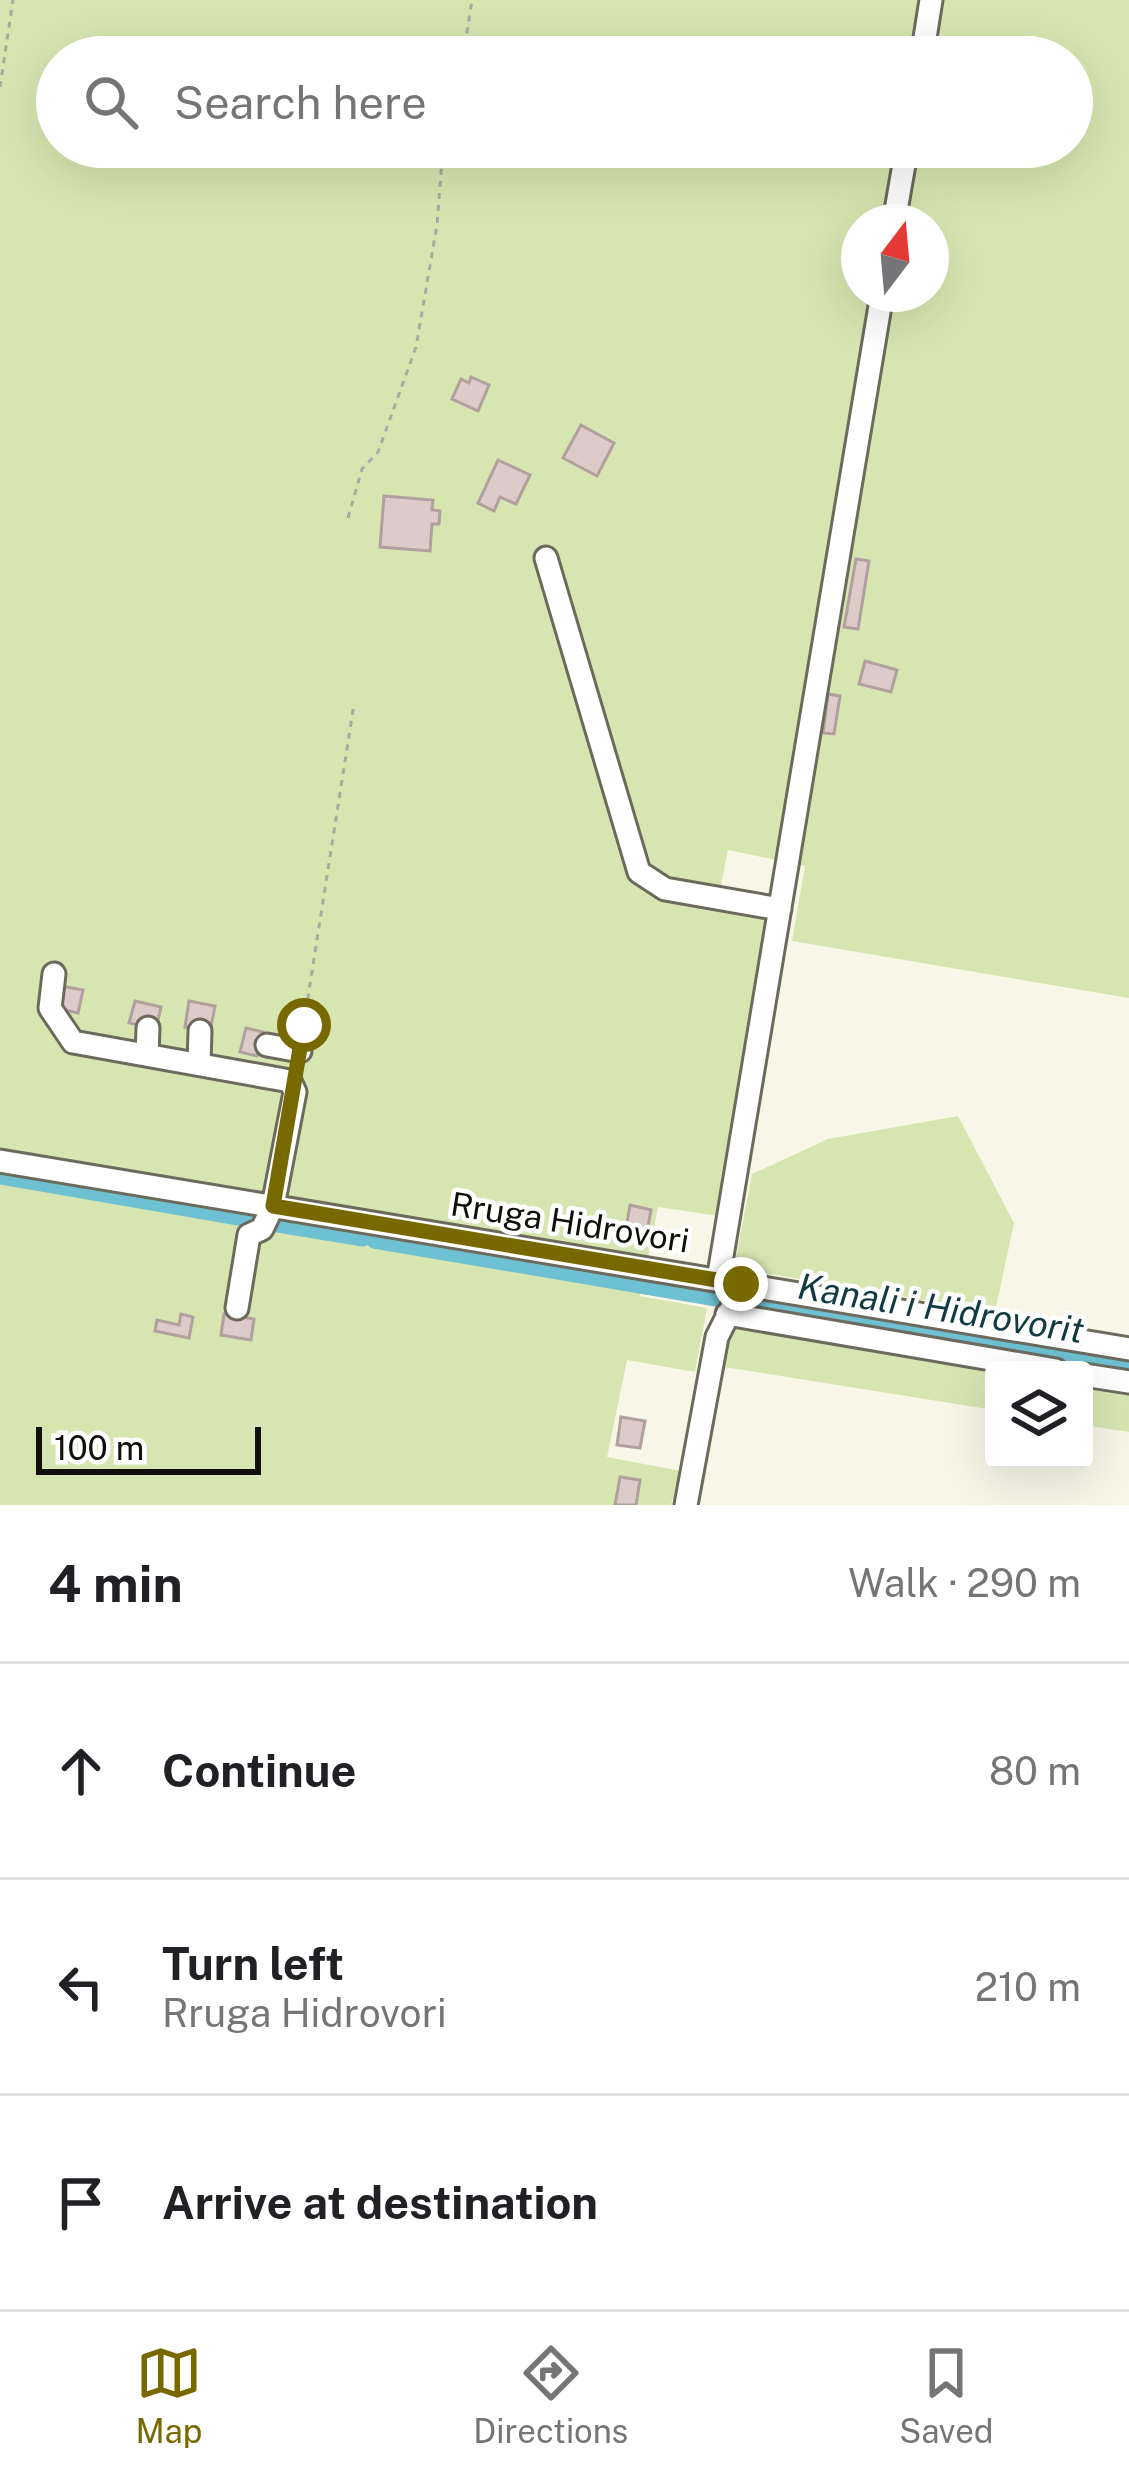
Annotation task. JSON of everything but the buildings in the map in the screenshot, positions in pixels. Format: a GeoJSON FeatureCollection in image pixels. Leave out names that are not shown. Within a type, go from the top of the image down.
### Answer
{"type":"FeatureCollection","features":[{"type":"Feature","properties":{"kind":"street"},"geometry":{"type":"LineString","coordinates":[[926,36],[932,0]]}},
{"type":"Feature","properties":{"kind":"street"},"geometry":{"type":"LineString","coordinates":[[897,204],[903,168]]}},
{"type":"Feature","properties":{"kind":"street"},"geometry":{"type":"LineString","coordinates":[[718,1280],[879,312]]}},
{"type":"Feature","properties":{"kind":"street"},"geometry":{"type":"LineString","coordinates":[[546,558],[639,872],[665,890],[779,909]]}},
{"type":"Feature","properties":{"kind":"street"},"geometry":{"type":"LineString","coordinates":[[54,974],[50,1008],[73,1042],[290,1081],[295,1092],[273,1206],[262,1229],[249,1235],[236,1308]]}},
{"type":"Feature","properties":{"kind":"street"},"geometry":{"type":"LineString","coordinates":[[147,1055],[148,1028]]}},
{"type":"Feature","properties":{"kind":"street"},"geometry":{"type":"LineString","coordinates":[[200,1031],[200,1064]]}},
{"type":"Feature","properties":{"kind":"street"},"geometry":{"type":"LineString","coordinates":[[268,1045],[300,1051]]}},
{"type":"Feature","properties":{"kind":"street","name":"Rruga Hidrovori"},"geometry":{"type":"LineString","coordinates":[[0,1160],[1129,1349]]}},
{"type":"Feature","properties":{"kind":"street"},"geometry":{"type":"LineString","coordinates":[[686,1505],[717,1337],[741,1284]]}},
{"type":"Feature","properties":{"kind":"street"},"geometry":{"type":"LineString","coordinates":[[727,1314],[1003,1361]]}},
{"type":"Feature","properties":{"kind":"street"},"geometry":{"type":"LineString","coordinates":[[1093,1376],[1129,1382]]}},
{"type":"Feature","properties":{"kind":"path"},"geometry":{"type":"LineString","coordinates":[[0,87],[14,0]]}},
{"type":"Feature","properties":{"kind":"path"},"geometry":{"type":"LineString","coordinates":[[467,36],[472,0]]}},
{"type":"Feature","properties":{"kind":"path"},"geometry":{"type":"LineString","coordinates":[[347,518],[362,469],[378,452],[416,347],[442,168]]}},
{"type":"Feature","properties":{"kind":"path"},"geometry":{"type":"LineString","coordinates":[[300,1051],[354,704]]}},
{"type":"Feature","properties":{"kind":"green space"},"geometry":{"type":"Polygon","coordinates":[[[0,0],[1129,0],[1129,998],[792,941],[805,866],[728,850],[717,905],[767,914],[719,1216],[658,1207],[640,1296],[707,1308],[695,1372],[627,1360],[607,1457],[681,1471],[671,1505],[0,1505],[0,0]]]}},
{"type":"Feature","properties":{"kind":"green space"},"geometry":{"type":"Polygon","coordinates":[[[958,1116],[1014,1223],[995,1312],[734,1268],[752,1174],[828,1139],[958,1116]]]}},
{"type":"Feature","properties":{"kind":"green space"},"geometry":{"type":"Polygon","coordinates":[[[731,1323],[985,1368],[985,1409],[724,1367],[731,1323]]]}},
{"type":"Feature","properties":{"kind":"green space"},"geometry":{"type":"Polygon","coordinates":[[[1093,1381],[1129,1387],[1129,1432],[1093,1426],[1093,1381]]]}},
{"type":"Feature","properties":{"kind":"waterway","name":"Kanali i Hidrovorit"},"geometry":{"type":"LineString","coordinates":[[0,1177],[256,1221]]}},
{"type":"Feature","properties":{"kind":"waterway","name":"Kanali i Hidrovorit"},"geometry":{"type":"LineString","coordinates":[[272,1224],[363,1239]]}},
{"type":"Feature","properties":{"kind":"waterway","name":"Kanali i Hidrovorit"},"geometry":{"type":"LineString","coordinates":[[374,1241],[728,1301]]}},
{"type":"Feature","properties":{"kind":"waterway","name":"Kanali i Hidrovorit"},"geometry":{"type":"LineString","coordinates":[[742,1305],[1129,1369]]}},
{"type":"Feature","properties":{"kind":"route"},"geometry":{"type":"LineString","coordinates":[[304,1025],[296,1076],[290,1081],[295,1092],[273,1206],[741,1284]]}}]}
